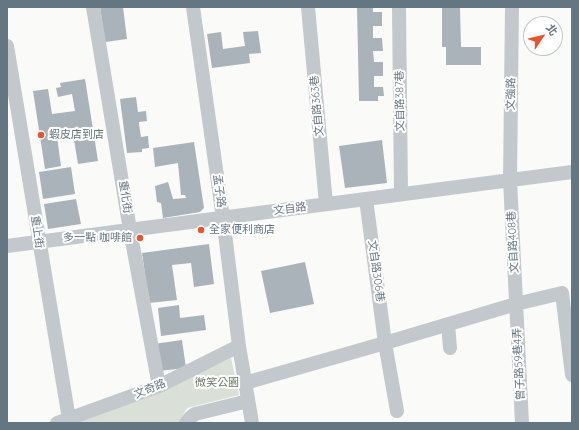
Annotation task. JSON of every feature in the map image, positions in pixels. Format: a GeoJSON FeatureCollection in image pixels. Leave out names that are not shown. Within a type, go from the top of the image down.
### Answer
{"type":"FeatureCollection","features":[{"type":"Feature","properties":{"kind":"street","name":"重化街"},"geometry":{"type":"LineString","coordinates":[[93,7],[130,230],[159,386]]}},
{"type":"Feature","properties":{"kind":"street","name":"孟子路"},"geometry":{"type":"LineString","coordinates":[[193,7],[223,218],[239,346],[252,423]]}},
{"type":"Feature","properties":{"kind":"street","name":"文自路363巷"},"geometry":{"type":"LineString","coordinates":[[308,7],[326,204]]}},
{"type":"Feature","properties":{"kind":"street","name":"文自路387巷"},"geometry":{"type":"LineString","coordinates":[[398,7],[401,194]]}},
{"type":"Feature","properties":{"kind":"street","name":"文強路"},"geometry":{"type":"LineString","coordinates":[[510,180],[512,7]]}},
{"type":"Feature","properties":{"kind":"street","name":"重上街"},"geometry":{"type":"LineString","coordinates":[[7,46],[39,241],[63,421]]}},
{"type":"Feature","properties":{"kind":"street","name":"文自路"},"geometry":{"type":"LineString","coordinates":[[7,246],[572,172]]}},
{"type":"Feature","properties":{"kind":"street","name":"文自路408巷"},"geometry":{"type":"LineString","coordinates":[[510,180],[516,304]]}},
{"type":"Feature","properties":{"kind":"street","name":"文自路306巷"},"geometry":{"type":"LineString","coordinates":[[366,199],[385,343],[397,411]]}},
{"type":"Feature","properties":{"kind":"street"},"geometry":{"type":"LineString","coordinates":[[245,383],[516,304],[562,293],[572,375]]}},
{"type":"Feature","properties":{"kind":"street","name":"曾子路59巷4弄"},"geometry":{"type":"LineString","coordinates":[[516,304],[522,423]]}},
{"type":"Feature","properties":{"kind":"street"},"geometry":{"type":"LineString","coordinates":[[448,324],[450,348]]}},
{"type":"Feature","properties":{"kind":"street","name":"文奇路"},"geometry":{"type":"LineString","coordinates":[[63,421],[159,386],[239,346]]}},
{"type":"Feature","properties":{"kind":"street"},"geometry":{"type":"LineString","coordinates":[[186,423],[195,414],[248,401]]}},
{"type":"Feature","properties":{"kind":"green space","name":"微笑公園"},"geometry":{"type":"Polygon","coordinates":[[[231,358],[239,395],[187,408],[179,423],[76,423],[160,392],[231,358]]]}},
{"type":"Feature","properties":{"kind":"building"},"geometry":{"type":"Polygon","coordinates":[[[100,7],[123,7],[127,39],[105,42],[100,7]]]}},
{"type":"Feature","properties":{"kind":"building"},"geometry":{"type":"Polygon","coordinates":[[[357,7],[373,7],[373,12],[382,12],[382,26],[373,26],[373,38],[382,38],[383,51],[373,51],[374,62],[383,62],[383,76],[374,76],[374,87],[383,87],[384,96],[378,96],[378,101],[359,101],[357,7]]]}},
{"type":"Feature","properties":{"kind":"building"},"geometry":{"type":"Polygon","coordinates":[[[442,7],[460,7],[461,47],[481,47],[481,65],[446,65],[446,47],[442,47],[442,7]]]}},
{"type":"Feature","properties":{"kind":"building"},"geometry":{"type":"Polygon","coordinates":[[[258,31],[261,53],[249,54],[250,63],[212,68],[207,34],[221,32],[223,49],[245,46],[243,32],[258,31]]]}},
{"type":"Feature","properties":{"kind":"building"},"geometry":{"type":"Polygon","coordinates":[[[85,79],[98,161],[78,164],[73,134],[57,137],[61,166],[45,169],[33,91],[48,89],[52,114],[75,111],[72,94],[58,97],[56,88],[61,87],[60,83],[85,79]]]}},
{"type":"Feature","properties":{"kind":"building"},"geometry":{"type":"Polygon","coordinates":[[[136,97],[138,112],[146,111],[147,121],[139,122],[139,124],[141,137],[148,136],[149,148],[142,149],[142,152],[127,153],[120,99],[136,97]]]}},
{"type":"Feature","properties":{"kind":"building"},"geometry":{"type":"Polygon","coordinates":[[[382,140],[387,183],[345,188],[339,146],[382,140]]]}},
{"type":"Feature","properties":{"kind":"building"},"geometry":{"type":"Polygon","coordinates":[[[194,142],[204,208],[200,212],[163,218],[161,203],[157,202],[155,186],[168,182],[173,199],[186,198],[185,195],[181,195],[178,163],[155,167],[153,148],[194,142]]]}},
{"type":"Feature","properties":{"kind":"building"},"geometry":{"type":"Polygon","coordinates":[[[71,167],[75,194],[43,199],[39,172],[71,167]]]}},
{"type":"Feature","properties":{"kind":"building"},"geometry":{"type":"Polygon","coordinates":[[[76,199],[81,224],[48,229],[44,204],[76,199]]]}},
{"type":"Feature","properties":{"kind":"building"},"geometry":{"type":"Polygon","coordinates":[[[209,244],[214,284],[194,287],[191,263],[172,265],[177,300],[149,303],[142,253],[209,244]]]}},
{"type":"Feature","properties":{"kind":"building"},"geometry":{"type":"Polygon","coordinates":[[[305,262],[314,304],[270,313],[261,271],[305,262]]]}},
{"type":"Feature","properties":{"kind":"building"},"geometry":{"type":"Polygon","coordinates":[[[179,305],[180,318],[204,315],[206,330],[161,336],[158,308],[179,305]]]}},
{"type":"Feature","properties":{"kind":"building"},"geometry":{"type":"Polygon","coordinates":[[[182,340],[186,368],[149,372],[154,344],[182,340]]]}},
{"type":"Feature","properties":{"kind":"place","name":"蝦皮店到店"},"geometry":{"type":"Point","coordinates":[41,135]}},
{"type":"Feature","properties":{"kind":"place","name":"全家便利商店"},"geometry":{"type":"Point","coordinates":[201,230]}},
{"type":"Feature","properties":{"kind":"place","name":"多一點 咖啡館"},"geometry":{"type":"Point","coordinates":[140,238]}}]}
